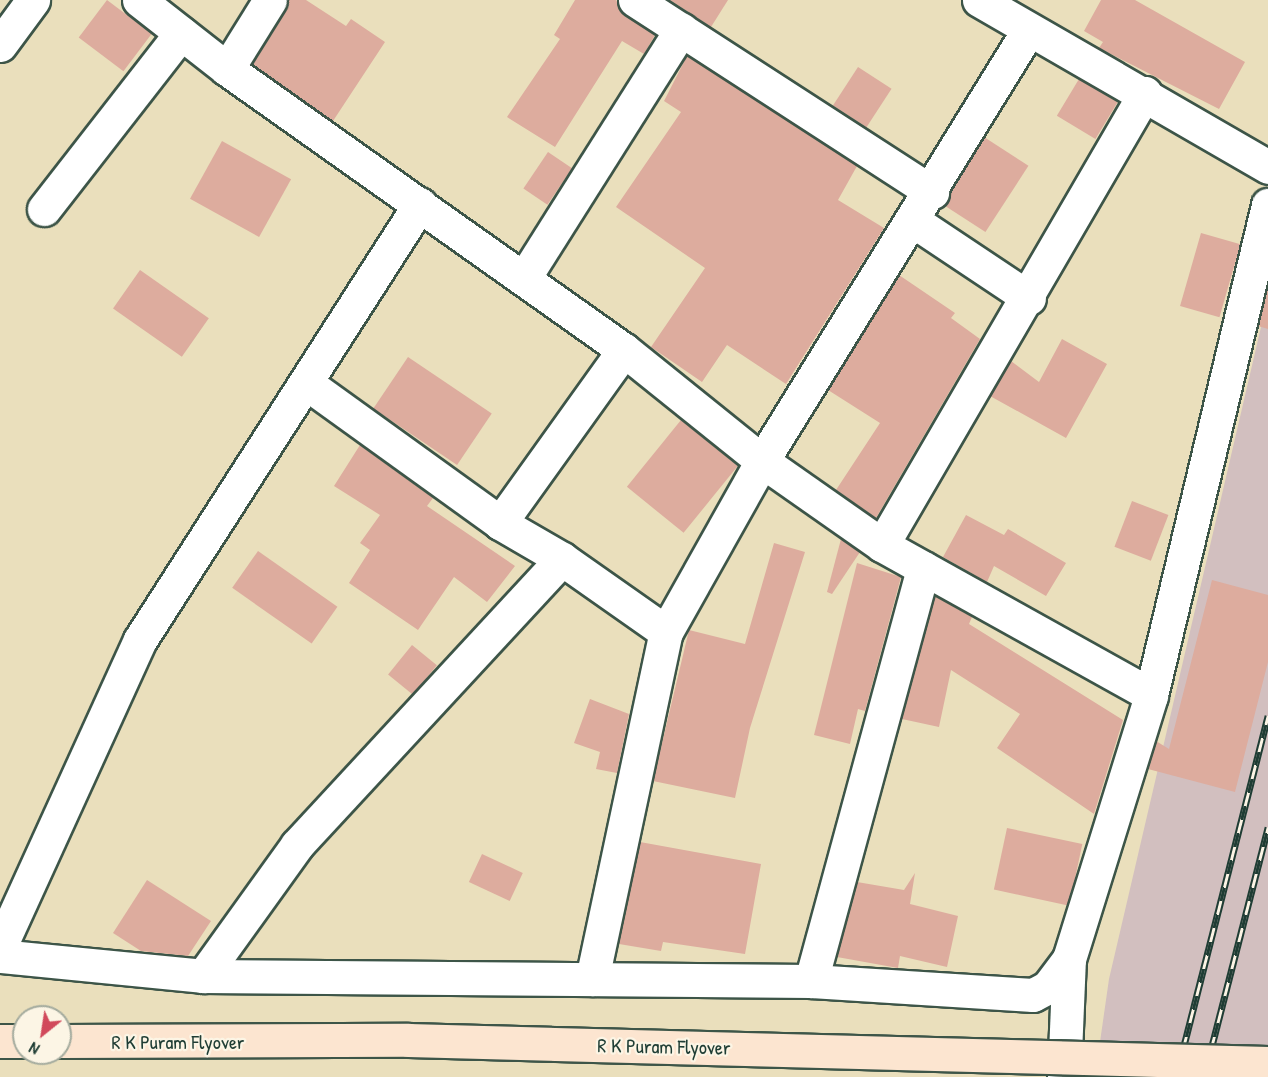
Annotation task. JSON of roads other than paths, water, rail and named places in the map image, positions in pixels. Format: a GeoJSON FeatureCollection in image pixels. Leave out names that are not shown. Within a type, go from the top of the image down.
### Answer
{"type":"FeatureCollection","features":[{"type":"Feature","properties":{"kind":"main road","name":"R K Puram Flyover"},"geometry":{"type":"LineString","coordinates":[[72,1041],[408,1040],[1268,1063]]}},
{"type":"Feature","properties":{"kind":"street"},"geometry":{"type":"LineString","coordinates":[[0,45],[33,0]]}},
{"type":"Feature","properties":{"kind":"street"},"geometry":{"type":"LineString","coordinates":[[139,0],[227,69],[624,350],[762,461],[882,546],[1151,695]]}},
{"type":"Feature","properties":{"kind":"street"},"geometry":{"type":"LineString","coordinates":[[227,69],[270,0]]}},
{"type":"Feature","properties":{"kind":"street"},"geometry":{"type":"LineString","coordinates":[[635,0],[932,192]]}},
{"type":"Feature","properties":{"kind":"street"},"geometry":{"type":"LineString","coordinates":[[979,0],[1020,17],[1268,167]]}},
{"type":"Feature","properties":{"kind":"street"},"geometry":{"type":"LineString","coordinates":[[592,979],[666,632],[762,461],[915,222],[1020,17]]}},
{"type":"Feature","properties":{"kind":"street"},"geometry":{"type":"LineString","coordinates":[[524,278],[681,30]]}},
{"type":"Feature","properties":{"kind":"street"},"geometry":{"type":"LineString","coordinates":[[44,209],[181,33]]}},
{"type":"Feature","properties":{"kind":"street"},"geometry":{"type":"LineString","coordinates":[[882,546],[1029,298],[1145,93]]}},
{"type":"Feature","properties":{"kind":"street"},"geometry":{"type":"LineString","coordinates":[[0,947],[140,640],[309,385],[420,204]]}},
{"type":"Feature","properties":{"kind":"street"},"geometry":{"type":"LineString","coordinates":[[0,956],[203,976],[812,981],[1033,995],[1061,975],[1069,959],[1151,695],[1268,205]]}},
{"type":"Feature","properties":{"kind":"street"},"geometry":{"type":"LineString","coordinates":[[915,222],[1029,298]]}},
{"type":"Feature","properties":{"kind":"street"},"geometry":{"type":"LineString","coordinates":[[500,523],[624,350]]}},
{"type":"Feature","properties":{"kind":"street"},"geometry":{"type":"LineString","coordinates":[[309,385],[500,523],[562,559],[666,632]]}},
{"type":"Feature","properties":{"kind":"street"},"geometry":{"type":"LineString","coordinates":[[203,976],[297,845],[562,559]]}},
{"type":"Feature","properties":{"kind":"street"},"geometry":{"type":"LineString","coordinates":[[812,981],[923,568]]}},
{"type":"Feature","properties":{"kind":"street"},"geometry":{"type":"LineString","coordinates":[[1064,1077],[1069,959]]}},
{"type":"Feature","properties":{"kind":"railway"},"geometry":{"type":"LineString","coordinates":[[1176,1077],[1268,716]]}},
{"type":"Feature","properties":{"kind":"railway"},"geometry":{"type":"LineString","coordinates":[[1204,1077],[1268,827]]}}]}
